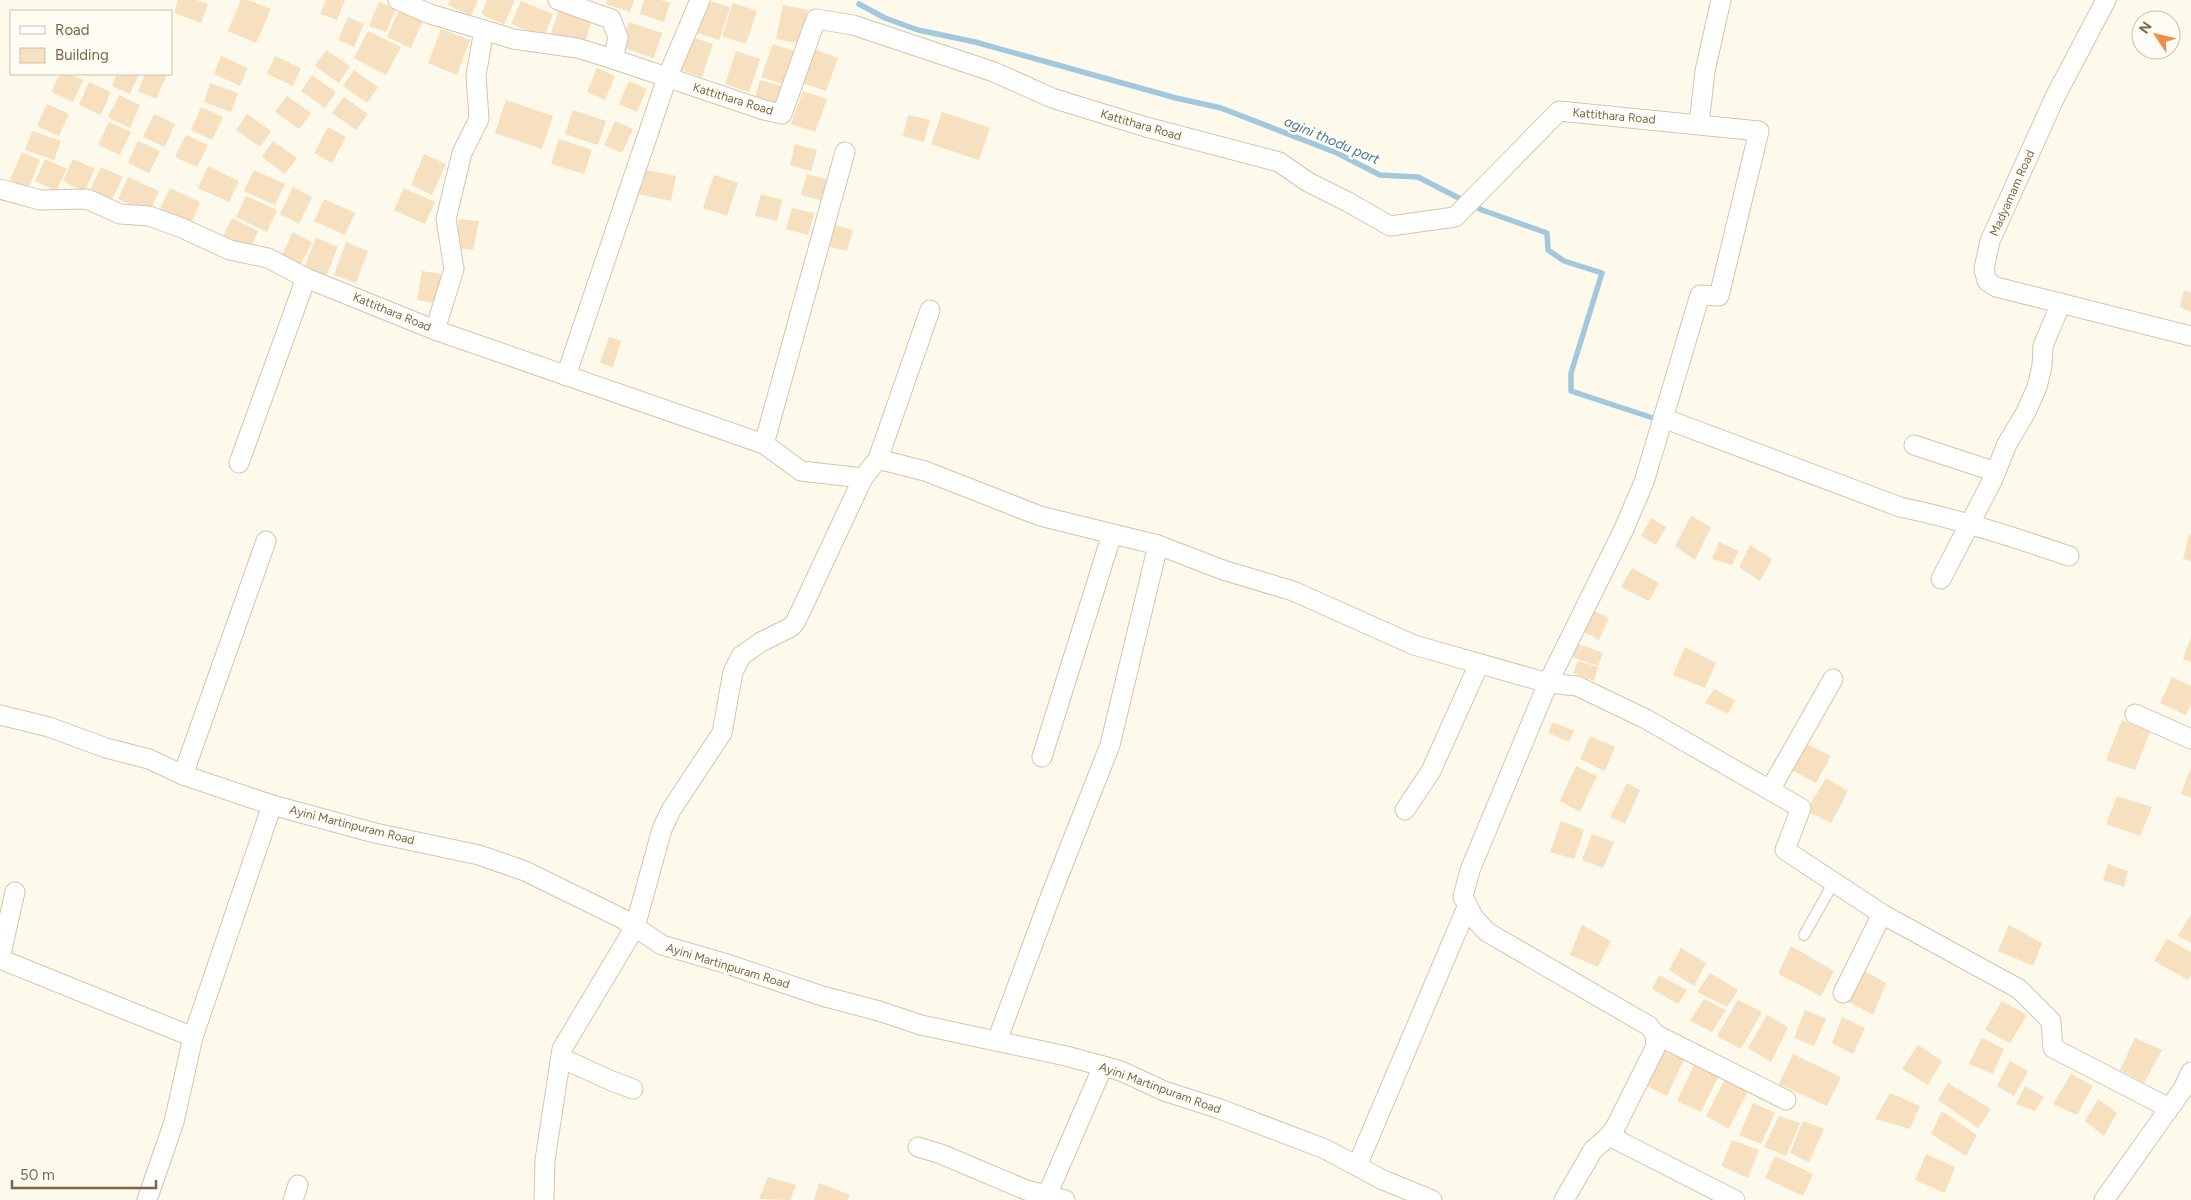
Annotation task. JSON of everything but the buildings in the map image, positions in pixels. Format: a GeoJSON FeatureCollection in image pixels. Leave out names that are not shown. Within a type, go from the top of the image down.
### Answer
{"type":"FeatureCollection","features":[{"type":"Feature","properties":{"kind":"street"},"geometry":{"type":"LineString","coordinates":[[398,0],[430,14],[484,30]]}},
{"type":"Feature","properties":{"kind":"street"},"geometry":{"type":"LineString","coordinates":[[558,0],[611,19],[618,37],[613,59]]}},
{"type":"Feature","properties":{"kind":"street"},"geometry":{"type":"LineString","coordinates":[[566,376],[667,78],[700,0]]}},
{"type":"Feature","properties":{"kind":"street"},"geometry":{"type":"LineString","coordinates":[[1721,0],[1706,71],[1699,124],[1759,131],[1719,296],[1700,295],[1644,482],[1623,531],[1548,684],[1466,880],[1463,897],[1467,907],[1487,932],[1649,1026],[1655,1034],[1786,1100]]}},
{"type":"Feature","properties":{"kind":"street","name":"Madyamam Road"},"geometry":{"type":"LineString","coordinates":[[2106,0],[2055,97],[1990,241],[1984,269],[1988,281],[1996,287],[2191,336]]}},
{"type":"Feature","properties":{"kind":"street","name":"Kattithara Road"},"geometry":{"type":"LineString","coordinates":[[0,189],[40,200],[87,199],[120,214],[149,216],[182,228],[230,250],[268,258],[306,278],[435,330],[454,269],[446,219],[462,154],[479,119],[476,76],[484,30],[513,39],[577,48],[764,110],[782,114],[816,19],[853,25],[994,72],[1052,98],[1146,127],[1279,162],[1308,182],[1390,226],[1455,216],[1559,111],[1699,124]]}},
{"type":"Feature","properties":{"kind":"street"},"geometry":{"type":"LineString","coordinates":[[764,444],[845,152]]}},
{"type":"Feature","properties":{"kind":"street"},"geometry":{"type":"LineString","coordinates":[[239,463],[306,278]]}},
{"type":"Feature","properties":{"kind":"street"},"geometry":{"type":"LineString","coordinates":[[1941,579],[2037,387],[2042,366],[2043,346],[2061,303]]}},
{"type":"Feature","properties":{"kind":"street"},"geometry":{"type":"LineString","coordinates":[[544,1200],[545,1160],[562,1049],[635,927],[662,829],[671,810],[722,733],[733,672],[741,656],[761,642],[791,627],[796,621],[863,478],[878,459],[930,310]]}},
{"type":"Feature","properties":{"kind":"street"},"geometry":{"type":"LineString","coordinates":[[435,330],[764,444],[801,471],[863,478]]}},
{"type":"Feature","properties":{"kind":"street"},"geometry":{"type":"LineString","coordinates":[[1663,418],[1900,507],[1968,524],[2069,556]]}},
{"type":"Feature","properties":{"kind":"street"},"geometry":{"type":"LineString","coordinates":[[1914,445],[1996,472]]}},
{"type":"Feature","properties":{"kind":"street"},"geometry":{"type":"LineString","coordinates":[[878,459],[925,472],[1040,516],[1158,545],[1224,570],[1293,591],[1414,644],[1548,684],[1577,686],[1646,719],[1801,808],[1785,850],[1882,914],[2019,988],[2051,1021],[2053,1048],[2169,1108]]}},
{"type":"Feature","properties":{"kind":"street"},"geometry":{"type":"LineString","coordinates":[[1042,757],[1112,534]]}},
{"type":"Feature","properties":{"kind":"street"},"geometry":{"type":"LineString","coordinates":[[183,775],[266,541]]}},
{"type":"Feature","properties":{"kind":"street"},"geometry":{"type":"LineString","coordinates":[[997,1041],[1051,895],[1110,745],[1158,545]]}},
{"type":"Feature","properties":{"kind":"street"},"geometry":{"type":"LineString","coordinates":[[1405,810],[1430,771],[1479,664]]}},
{"type":"Feature","properties":{"kind":"street"},"geometry":{"type":"LineString","coordinates":[[1770,790],[1833,679]]}},
{"type":"Feature","properties":{"kind":"street"},"geometry":{"type":"LineString","coordinates":[[2135,714],[2191,739]]}},
{"type":"Feature","properties":{"kind":"street","name":"Ayini Martinpuram Road"},"geometry":{"type":"LineString","coordinates":[[0,715],[49,727],[106,748],[149,759],[183,775],[272,805],[374,833],[479,855],[525,871],[600,907],[635,927],[662,946],[724,963],[822,996],[879,1011],[921,1025],[1066,1056],[1121,1071],[1164,1091],[1325,1150],[1432,1200]]}},
{"type":"Feature","properties":{"kind":"street"},"geometry":{"type":"LineString","coordinates":[[146,1200],[174,1122],[193,1037],[272,805]]}},
{"type":"Feature","properties":{"kind":"street"},"geometry":{"type":"LineString","coordinates":[[15,892],[0,958],[193,1037]]}},
{"type":"Feature","properties":{"kind":"street"},"geometry":{"type":"LineString","coordinates":[[1356,1166],[1467,907]]}},
{"type":"Feature","properties":{"kind":"street"},"geometry":{"type":"LineString","coordinates":[[1843,994],[1882,914]]}},
{"type":"Feature","properties":{"kind":"street"},"geometry":{"type":"LineString","coordinates":[[1564,1200],[1592,1150],[1609,1136],[1656,1046],[1655,1034]]}},
{"type":"Feature","properties":{"kind":"street"},"geometry":{"type":"LineString","coordinates":[[561,1058],[633,1088]]}},
{"type":"Feature","properties":{"kind":"street"},"geometry":{"type":"LineString","coordinates":[[918,1147],[941,1154],[1002,1182],[1052,1199],[1103,1066]]}},
{"type":"Feature","properties":{"kind":"street"},"geometry":{"type":"LineString","coordinates":[[2104,1200],[2169,1108],[2191,1072]]}},
{"type":"Feature","properties":{"kind":"street"},"geometry":{"type":"LineString","coordinates":[[1609,1136],[1735,1200]]}},
{"type":"Feature","properties":{"kind":"lane"},"geometry":{"type":"LineString","coordinates":[[1804,935],[1834,882]]}},
{"type":"Feature","properties":{"kind":"waterway","name":"agini thodu part"},"geometry":{"type":"LineString","coordinates":[[859,4],[885,18],[918,30],[975,42],[1176,98],[1221,108],[1337,153],[1380,175],[1418,177],[1482,210],[1547,233],[1548,250],[1564,261],[1602,273],[1571,373],[1571,391],[1653,418]]}}]}
